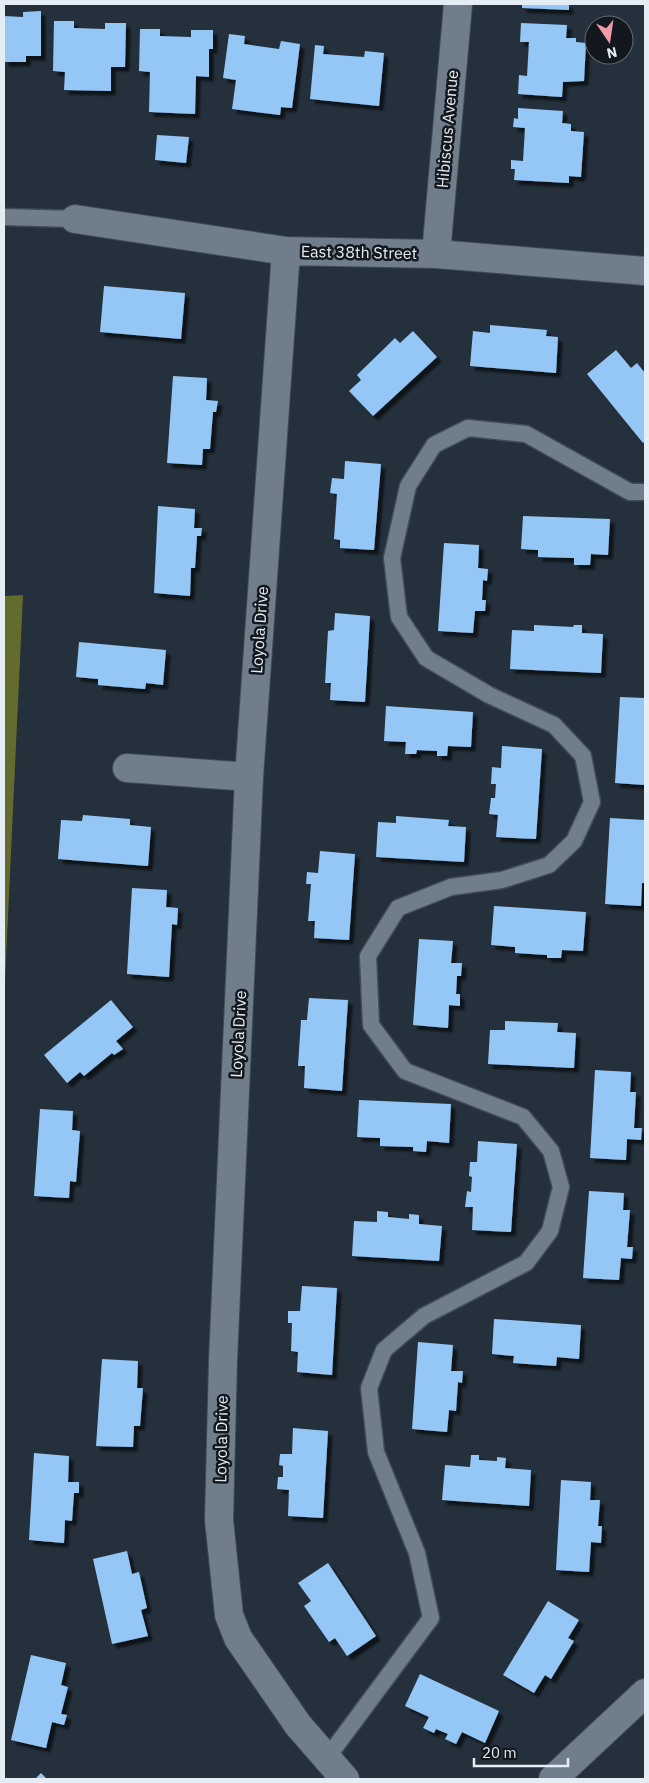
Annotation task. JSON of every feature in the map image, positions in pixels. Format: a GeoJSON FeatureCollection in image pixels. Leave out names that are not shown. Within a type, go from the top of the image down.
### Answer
{"type":"FeatureCollection","features":[{"type":"Feature","properties":{"kind":"street","name":"Hibiscus Avenue"},"geometry":{"type":"LineString","coordinates":[[436,254],[458,4]]}},
{"type":"Feature","properties":{"kind":"street","name":"East 38th Street"},"geometry":{"type":"LineString","coordinates":[[75,219],[286,251],[436,254],[645,271]]}},
{"type":"Feature","properties":{"kind":"street","name":"Loyola Drive"},"geometry":{"type":"LineString","coordinates":[[286,251],[249,777],[224,1340],[219,1520],[229,1615],[238,1638],[298,1725],[346,1779]]}},
{"type":"Feature","properties":{"kind":"street"},"geometry":{"type":"LineString","coordinates":[[127,768],[249,777]]}},
{"type":"Feature","properties":{"kind":"street"},"geometry":{"type":"LineString","coordinates":[[553,1779],[645,1693]]}},
{"type":"Feature","properties":{"kind":"lane"},"geometry":{"type":"LineString","coordinates":[[4,217],[75,219]]}},
{"type":"Feature","properties":{"kind":"lane"},"geometry":{"type":"LineString","coordinates":[[327,1758],[431,1618],[417,1552],[376,1452],[369,1388],[384,1350],[424,1316],[526,1263],[550,1231],[561,1187],[551,1151],[524,1117],[405,1071],[371,1025],[368,956],[398,908],[451,888],[502,880],[549,865],[574,841],[592,802],[583,756],[554,725],[489,695],[426,658],[399,617],[392,558],[408,486],[434,445],[468,428],[526,434],[630,492],[645,492]]}},
{"type":"Feature","properties":{"kind":"green space"},"geometry":{"type":"Polygon","coordinates":[[[23,595],[4,1002],[4,596],[23,595]]]}},
{"type":"Feature","properties":{"kind":"building"},"geometry":{"type":"Polygon","coordinates":[[[522,4],[569,4],[569,10],[522,8],[522,4]]]}},
{"type":"Feature","properties":{"kind":"building"},"geometry":{"type":"Polygon","coordinates":[[[41,11],[41,56],[26,56],[26,62],[4,62],[4,16],[23,17],[23,12],[41,11]]]}},
{"type":"Feature","properties":{"kind":"building"},"geometry":{"type":"Polygon","coordinates":[[[54,21],[74,21],[74,28],[105,29],[105,23],[126,23],[125,67],[111,67],[111,91],[64,90],[65,72],[53,71],[54,21]]]}},
{"type":"Feature","properties":{"kind":"building"},"geometry":{"type":"Polygon","coordinates":[[[521,23],[567,25],[566,38],[576,38],[576,42],[584,43],[584,81],[563,82],[562,97],[518,94],[519,75],[527,76],[529,42],[520,42],[521,23]]]}},
{"type":"Feature","properties":{"kind":"building"},"geometry":{"type":"Polygon","coordinates":[[[140,29],[160,29],[160,36],[191,37],[191,30],[213,30],[213,49],[209,49],[209,77],[196,76],[195,114],[149,112],[150,72],[139,71],[140,29]]]}},
{"type":"Feature","properties":{"kind":"building"},"geometry":{"type":"Polygon","coordinates":[[[229,34],[245,36],[244,44],[279,49],[281,41],[300,44],[292,108],[281,107],[280,115],[232,109],[236,80],[223,78],[229,34]]]}},
{"type":"Feature","properties":{"kind":"building"},"geometry":{"type":"Polygon","coordinates":[[[315,45],[324,46],[323,54],[364,57],[365,51],[384,53],[379,106],[310,99],[315,45]]]}},
{"type":"Feature","properties":{"kind":"building"},"geometry":{"type":"Polygon","coordinates":[[[518,108],[563,111],[562,123],[571,124],[571,131],[584,132],[581,177],[569,176],[569,183],[514,180],[515,169],[511,169],[511,160],[523,161],[525,128],[513,127],[514,118],[518,119],[518,108]]]}},
{"type":"Feature","properties":{"kind":"building"},"geometry":{"type":"Polygon","coordinates":[[[157,135],[189,137],[186,163],[155,160],[157,135]]]}},
{"type":"Feature","properties":{"kind":"building"},"geometry":{"type":"Polygon","coordinates":[[[104,286],[185,293],[181,339],[100,332],[104,286]]]}},
{"type":"Feature","properties":{"kind":"building"},"geometry":{"type":"Polygon","coordinates":[[[490,325],[547,330],[546,336],[558,337],[556,373],[470,366],[473,331],[490,333],[490,325]]]}},
{"type":"Feature","properties":{"kind":"building"},"geometry":{"type":"Polygon","coordinates":[[[413,331],[437,357],[373,416],[349,391],[361,380],[357,375],[395,338],[400,343],[413,331]]]}},
{"type":"Feature","properties":{"kind":"building"},"geometry":{"type":"Polygon","coordinates":[[[616,350],[631,368],[637,363],[645,373],[645,441],[643,443],[587,374],[616,350]]]}},
{"type":"Feature","properties":{"kind":"building"},"geometry":{"type":"Polygon","coordinates":[[[173,376],[207,378],[206,400],[218,401],[216,412],[213,412],[210,449],[203,449],[202,465],[167,463],[173,376]]]}},
{"type":"Feature","properties":{"kind":"building"},"geometry":{"type":"Polygon","coordinates":[[[345,461],[381,464],[374,550],[340,548],[340,540],[334,539],[337,494],[330,493],[332,478],[344,479],[345,461]]]}},
{"type":"Feature","properties":{"kind":"building"},"geometry":{"type":"Polygon","coordinates":[[[158,506],[195,509],[194,528],[202,528],[201,536],[197,536],[195,568],[191,568],[190,596],[154,593],[158,506]]]}},
{"type":"Feature","properties":{"kind":"building"},"geometry":{"type":"Polygon","coordinates":[[[523,516],[610,519],[608,555],[591,554],[590,565],[574,565],[574,558],[538,557],[538,550],[521,549],[523,516]]]}},
{"type":"Feature","properties":{"kind":"building"},"geometry":{"type":"Polygon","coordinates":[[[444,543],[479,545],[478,568],[488,569],[487,581],[483,580],[482,600],[486,600],[485,611],[475,611],[473,633],[438,631],[444,543]]]}},
{"type":"Feature","properties":{"kind":"building"},"geometry":{"type":"Polygon","coordinates":[[[335,613],[370,616],[365,702],[330,700],[331,683],[325,683],[328,631],[334,630],[335,613]]]}},
{"type":"Feature","properties":{"kind":"building"},"geometry":{"type":"Polygon","coordinates":[[[534,625],[573,627],[574,625],[582,625],[582,633],[603,634],[601,673],[510,669],[512,630],[534,631],[534,625]]]}},
{"type":"Feature","properties":{"kind":"building"},"geometry":{"type":"Polygon","coordinates":[[[79,642],[166,650],[163,685],[146,683],[145,689],[98,685],[98,679],[76,677],[79,642]]]}},
{"type":"Feature","properties":{"kind":"building"},"geometry":{"type":"Polygon","coordinates":[[[620,697],[645,698],[645,785],[615,783],[620,697]]]}},
{"type":"Feature","properties":{"kind":"building"},"geometry":{"type":"Polygon","coordinates":[[[386,706],[473,712],[471,747],[448,746],[447,756],[437,756],[437,751],[417,750],[416,754],[405,754],[406,742],[384,741],[386,706]]]}},
{"type":"Feature","properties":{"kind":"building"},"geometry":{"type":"Polygon","coordinates":[[[502,746],[542,749],[536,839],[496,837],[498,815],[489,814],[491,798],[495,798],[496,784],[491,784],[492,767],[501,768],[502,746]]]}},
{"type":"Feature","properties":{"kind":"building"},"geometry":{"type":"Polygon","coordinates":[[[83,815],[130,819],[130,825],[151,827],[148,866],[58,859],[61,820],[82,821],[83,815]]]}},
{"type":"Feature","properties":{"kind":"building"},"geometry":{"type":"Polygon","coordinates":[[[396,816],[449,820],[448,826],[466,827],[464,862],[376,857],[378,822],[396,823],[396,816]]]}},
{"type":"Feature","properties":{"kind":"building"},"geometry":{"type":"Polygon","coordinates":[[[610,818],[645,820],[645,883],[642,883],[641,906],[605,904],[610,818]]]}},
{"type":"Feature","properties":{"kind":"building"},"geometry":{"type":"Polygon","coordinates":[[[320,851],[355,854],[349,940],[314,938],[315,921],[308,921],[311,884],[306,884],[307,872],[318,873],[320,851]]]}},
{"type":"Feature","properties":{"kind":"building"},"geometry":{"type":"Polygon","coordinates":[[[132,888],[167,890],[166,907],[178,908],[177,925],[172,924],[169,977],[127,974],[132,888]]]}},
{"type":"Feature","properties":{"kind":"building"},"geometry":{"type":"Polygon","coordinates":[[[494,906],[586,912],[583,951],[562,950],[561,958],[547,958],[547,955],[515,953],[515,947],[491,945],[494,906]]]}},
{"type":"Feature","properties":{"kind":"building"},"geometry":{"type":"Polygon","coordinates":[[[419,939],[453,941],[451,963],[462,963],[461,976],[457,976],[456,994],[460,994],[460,1006],[449,1005],[448,1028],[413,1025],[419,939]]]}},
{"type":"Feature","properties":{"kind":"building"},"geometry":{"type":"Polygon","coordinates":[[[309,998],[348,1000],[342,1091],[304,1088],[305,1066],[298,1066],[301,1020],[307,1020],[309,998]]]}},
{"type":"Feature","properties":{"kind":"building"},"geometry":{"type":"Polygon","coordinates":[[[111,1000],[133,1027],[116,1041],[123,1049],[114,1055],[112,1053],[84,1076],[80,1072],[67,1083],[44,1055],[111,1000]]]}},
{"type":"Feature","properties":{"kind":"building"},"geometry":{"type":"Polygon","coordinates":[[[505,1021],[558,1023],[557,1032],[576,1033],[574,1068],[488,1064],[490,1030],[505,1030],[505,1021]]]}},
{"type":"Feature","properties":{"kind":"building"},"geometry":{"type":"Polygon","coordinates":[[[595,1070],[631,1072],[630,1092],[636,1092],[634,1128],[642,1128],[641,1140],[627,1139],[626,1160],[590,1158],[595,1070]]]}},
{"type":"Feature","properties":{"kind":"building"},"geometry":{"type":"Polygon","coordinates":[[[359,1100],[451,1104],[449,1143],[427,1141],[426,1152],[413,1151],[413,1147],[380,1146],[380,1138],[357,1137],[359,1100]]]}},
{"type":"Feature","properties":{"kind":"building"},"geometry":{"type":"Polygon","coordinates":[[[40,1109],[73,1111],[72,1130],[80,1131],[76,1182],[70,1181],[69,1198],[34,1196],[40,1109]]]}},
{"type":"Feature","properties":{"kind":"building"},"geometry":{"type":"Polygon","coordinates":[[[478,1141],[517,1144],[511,1232],[472,1230],[473,1207],[465,1207],[467,1191],[471,1192],[470,1162],[477,1162],[478,1141]]]}},
{"type":"Feature","properties":{"kind":"building"},"geometry":{"type":"Polygon","coordinates":[[[589,1191],[624,1193],[623,1210],[630,1210],[627,1247],[633,1247],[632,1259],[621,1258],[619,1280],[583,1278],[589,1191]]]}},
{"type":"Feature","properties":{"kind":"building"},"geometry":{"type":"Polygon","coordinates":[[[377,1211],[388,1212],[388,1217],[409,1219],[409,1214],[419,1215],[419,1224],[442,1226],[439,1261],[352,1256],[354,1221],[377,1222],[377,1211]]]}},
{"type":"Feature","properties":{"kind":"building"},"geometry":{"type":"Polygon","coordinates":[[[302,1286],[337,1288],[332,1375],[297,1372],[298,1352],[291,1351],[292,1323],[288,1323],[288,1311],[300,1311],[302,1286]]]}},
{"type":"Feature","properties":{"kind":"building"},"geometry":{"type":"Polygon","coordinates":[[[494,1319],[581,1325],[579,1359],[557,1357],[556,1366],[513,1363],[514,1356],[492,1354],[494,1319]]]}},
{"type":"Feature","properties":{"kind":"building"},"geometry":{"type":"Polygon","coordinates":[[[418,1342],[453,1345],[451,1371],[463,1371],[462,1383],[458,1382],[456,1411],[449,1410],[447,1432],[412,1429],[418,1342]]]}},
{"type":"Feature","properties":{"kind":"building"},"geometry":{"type":"Polygon","coordinates":[[[102,1359],[138,1361],[137,1388],[143,1388],[140,1426],[134,1426],[133,1447],[96,1446],[102,1359]]]}},
{"type":"Feature","properties":{"kind":"building"},"geometry":{"type":"Polygon","coordinates":[[[293,1428],[328,1431],[323,1518],[288,1516],[289,1490],[277,1489],[278,1477],[283,1477],[283,1466],[279,1465],[280,1454],[292,1454],[293,1428]]]}},
{"type":"Feature","properties":{"kind":"building"},"geometry":{"type":"Polygon","coordinates":[[[34,1453],[69,1456],[68,1482],[79,1482],[79,1493],[74,1493],[72,1521],[65,1520],[64,1543],[29,1540],[34,1453]]]}},
{"type":"Feature","properties":{"kind":"building"},"geometry":{"type":"Polygon","coordinates":[[[471,1455],[479,1455],[479,1460],[497,1461],[497,1457],[506,1458],[505,1468],[531,1470],[529,1506],[442,1500],[445,1465],[470,1467],[471,1455]]]}},
{"type":"Feature","properties":{"kind":"building"},"geometry":{"type":"Polygon","coordinates":[[[561,1480],[591,1482],[590,1500],[600,1500],[598,1526],[602,1526],[601,1543],[591,1542],[589,1572],[556,1570],[561,1480]]]}},
{"type":"Feature","properties":{"kind":"building"},"geometry":{"type":"Polygon","coordinates":[[[127,1551],[132,1574],[139,1572],[147,1608],[141,1610],[148,1636],[112,1644],[93,1559],[127,1551]]]}},
{"type":"Feature","properties":{"kind":"building"},"geometry":{"type":"Polygon","coordinates":[[[328,1563],[376,1636],[347,1656],[335,1638],[329,1642],[304,1606],[311,1601],[298,1583],[328,1563]]]}},
{"type":"Feature","properties":{"kind":"building"},"geometry":{"type":"Polygon","coordinates":[[[548,1601],[579,1620],[568,1638],[574,1641],[551,1679],[545,1675],[534,1693],[503,1675],[548,1601]]]}},
{"type":"Feature","properties":{"kind":"building"},"geometry":{"type":"Polygon","coordinates":[[[31,1655],[66,1663],[61,1685],[68,1687],[61,1714],[67,1715],[64,1725],[52,1722],[46,1748],[11,1740],[31,1655]]]}},
{"type":"Feature","properties":{"kind":"building"},"geometry":{"type":"Polygon","coordinates":[[[420,1674],[499,1711],[485,1743],[462,1732],[456,1744],[445,1739],[448,1734],[436,1729],[434,1733],[423,1728],[429,1717],[405,1706],[420,1674]]]}},
{"type":"Feature","properties":{"kind":"building"},"geometry":{"type":"Polygon","coordinates":[[[41,1773],[47,1779],[35,1779],[41,1773]]]}}]}
